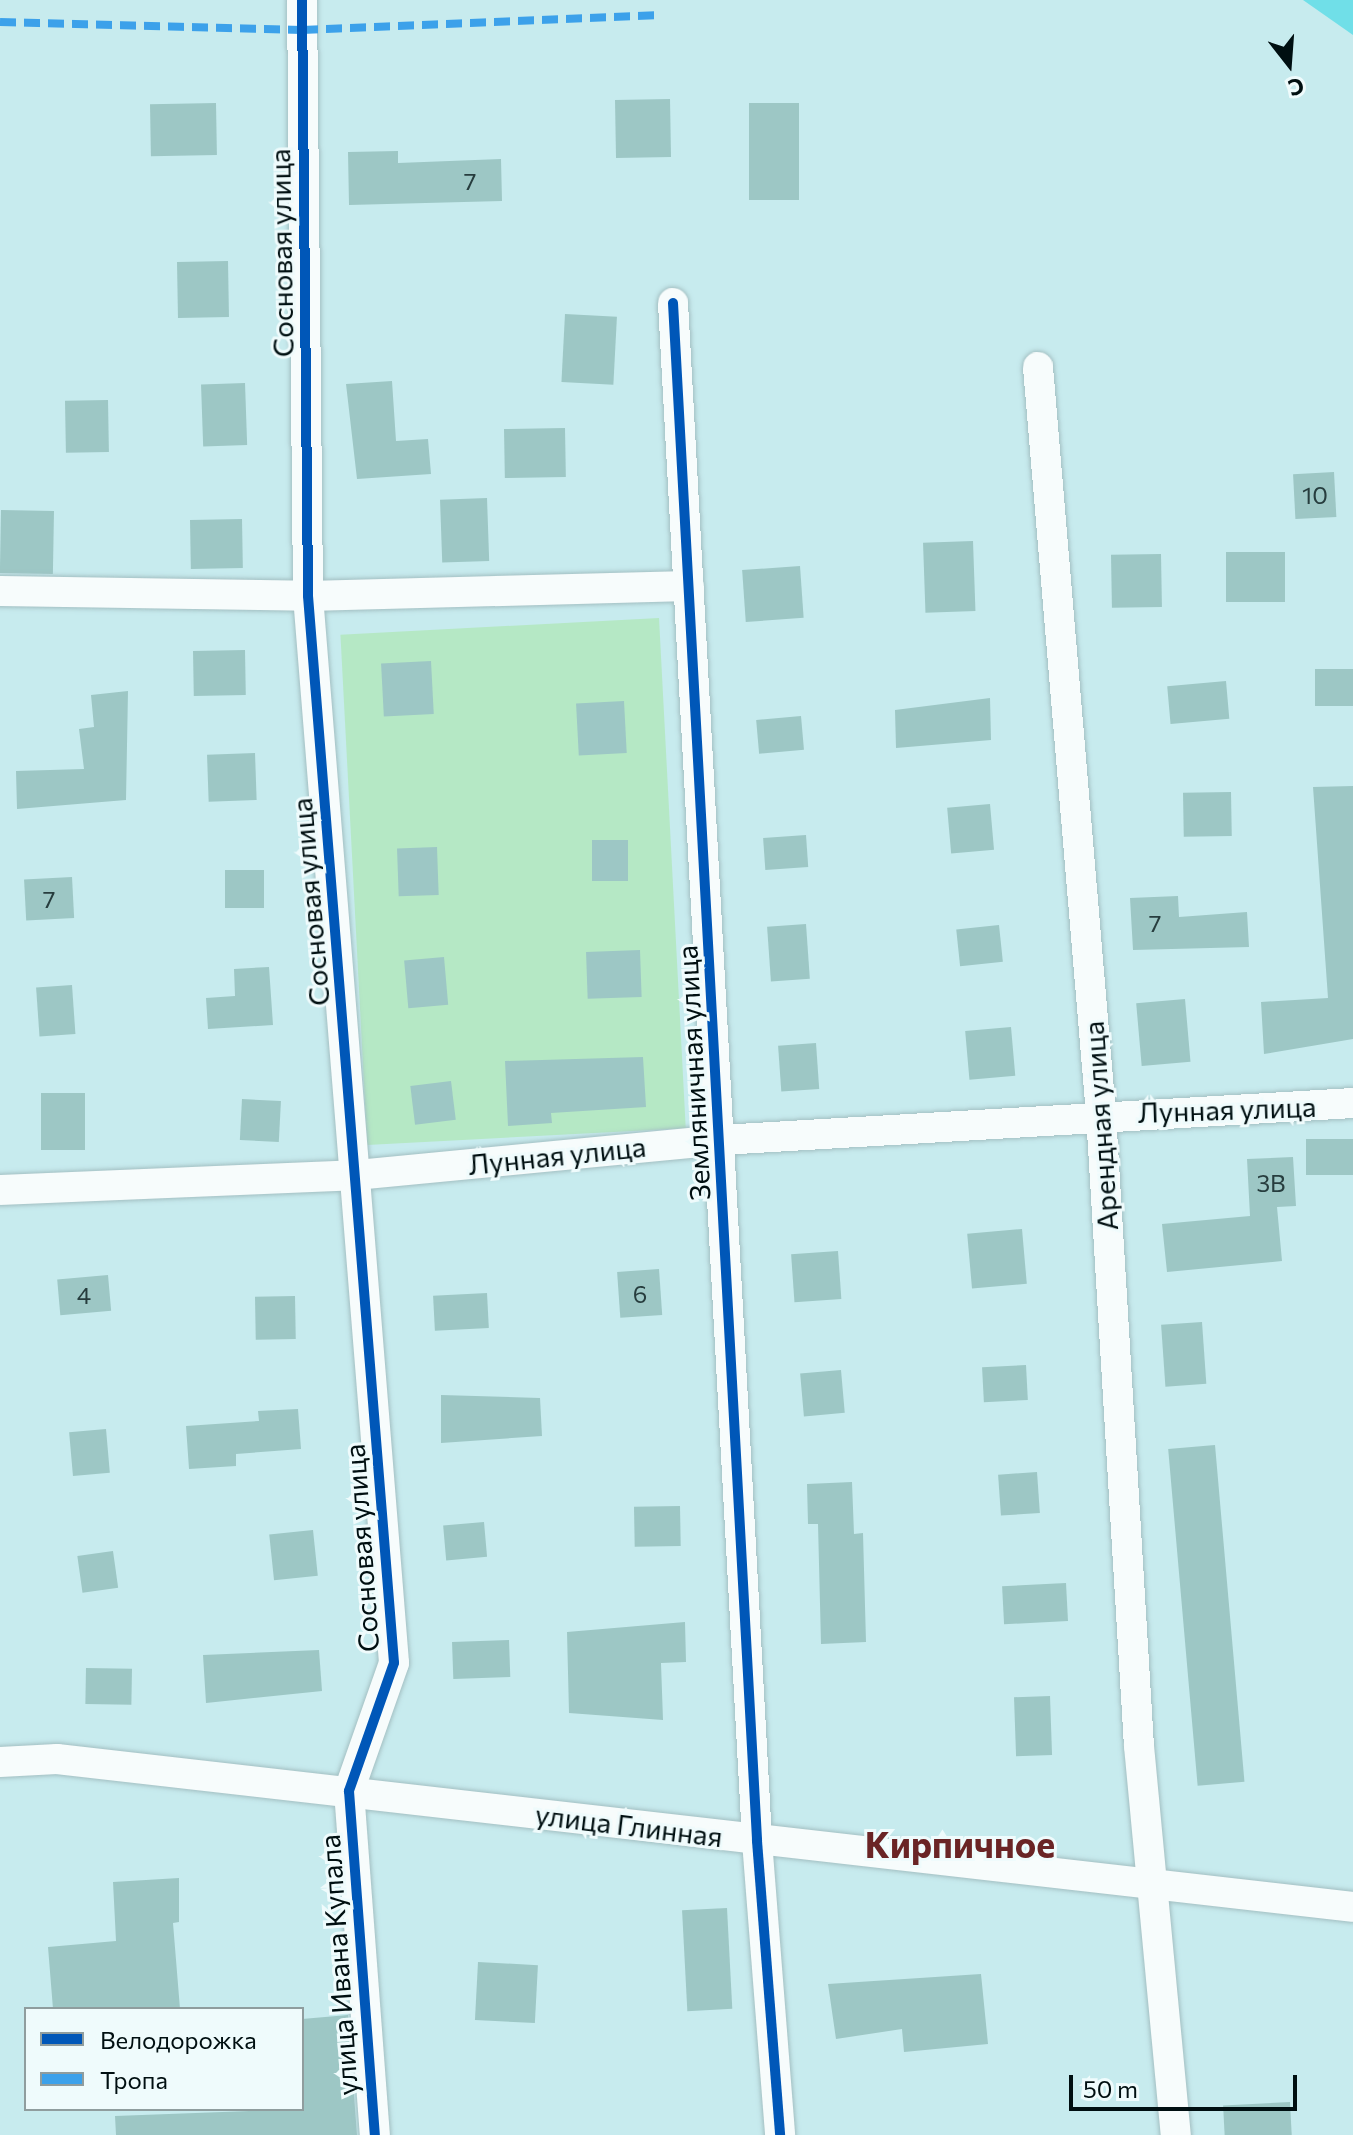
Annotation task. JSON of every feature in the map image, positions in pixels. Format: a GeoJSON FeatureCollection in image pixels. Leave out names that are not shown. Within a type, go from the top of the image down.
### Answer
{"type":"FeatureCollection","features":[{"type":"Feature","properties":{"kind":"street","name":"Сосновая улица"},"geometry":{"type":"LineString","coordinates":[[302,0],[308,596],[394,1663],[349,1791]]}},
{"type":"Feature","properties":{"kind":"street","name":"Земляничная улица"},"geometry":{"type":"LineString","coordinates":[[673,303],[757,1841],[780,2135]]}},
{"type":"Feature","properties":{"kind":"street","name":"Арендная улица"},"geometry":{"type":"LineString","coordinates":[[1038,367],[1101,1114],[1154,1887],[1176,2135]]}},
{"type":"Feature","properties":{"kind":"street"},"geometry":{"type":"LineString","coordinates":[[0,591],[308,596],[689,586]]}},
{"type":"Feature","properties":{"kind":"street","name":"Лунная улица"},"geometry":{"type":"LineString","coordinates":[[0,1190],[357,1175],[721,1140],[1101,1114],[1353,1103]]}},
{"type":"Feature","properties":{"kind":"street","name":"улица Глинная"},"geometry":{"type":"LineString","coordinates":[[0,1762],[57,1759],[1154,1887],[1353,1907]]}},
{"type":"Feature","properties":{"kind":"street","name":"улица Ивана Купала"},"geometry":{"type":"LineString","coordinates":[[349,1791],[375,2135]]}},
{"type":"Feature","properties":{"kind":"green space"},"geometry":{"type":"Polygon","coordinates":[[[659,618],[686,1128],[367,1145],[340,635],[659,618]]]}},
{"type":"Feature","properties":{"kind":"water"},"geometry":{"type":"Polygon","coordinates":[[[1303,0],[1353,0],[1353,35],[1303,0]]]}},
{"type":"Feature","properties":{"kind":"building"},"geometry":{"type":"Polygon","coordinates":[[[670,99],[671,157],[616,158],[615,100],[670,99]]]}},
{"type":"Feature","properties":{"kind":"building"},"geometry":{"type":"Polygon","coordinates":[[[216,103],[217,155],[151,156],[150,104],[216,103]]]}},
{"type":"Feature","properties":{"kind":"building"},"geometry":{"type":"Polygon","coordinates":[[[749,103],[799,103],[799,200],[749,200],[749,103]]]}},
{"type":"Feature","properties":{"kind":"building"},"geometry":{"type":"Polygon","coordinates":[[[398,151],[398,163],[501,159],[502,201],[349,205],[348,152],[398,151]]]}},
{"type":"Feature","properties":{"kind":"building"},"geometry":{"type":"Polygon","coordinates":[[[228,261],[229,317],[178,318],[177,262],[228,261]]]}},
{"type":"Feature","properties":{"kind":"building"},"geometry":{"type":"Polygon","coordinates":[[[565,314],[617,317],[613,385],[561,382],[565,314]]]}},
{"type":"Feature","properties":{"kind":"building"},"geometry":{"type":"Polygon","coordinates":[[[392,381],[396,441],[428,439],[431,474],[357,479],[346,384],[392,381]]]}},
{"type":"Feature","properties":{"kind":"building"},"geometry":{"type":"Polygon","coordinates":[[[245,383],[247,445],[203,446],[201,385],[245,383]]]}},
{"type":"Feature","properties":{"kind":"building"},"geometry":{"type":"Polygon","coordinates":[[[108,400],[109,452],[66,453],[65,401],[108,400]]]}},
{"type":"Feature","properties":{"kind":"building"},"geometry":{"type":"Polygon","coordinates":[[[565,428],[566,477],[505,478],[504,429],[565,428]]]}},
{"type":"Feature","properties":{"kind":"building"},"geometry":{"type":"Polygon","coordinates":[[[1334,472],[1336,517],[1295,519],[1293,474],[1334,472]]]}},
{"type":"Feature","properties":{"kind":"building"},"geometry":{"type":"Polygon","coordinates":[[[487,498],[489,561],[442,563],[440,500],[487,498]]]}},
{"type":"Feature","properties":{"kind":"building"},"geometry":{"type":"Polygon","coordinates":[[[1,510],[54,511],[53,574],[0,573],[1,510]]]}},
{"type":"Feature","properties":{"kind":"building"},"geometry":{"type":"Polygon","coordinates":[[[242,519],[243,568],[191,569],[190,520],[242,519]]]}},
{"type":"Feature","properties":{"kind":"building"},"geometry":{"type":"Polygon","coordinates":[[[973,541],[975,611],[925,613],[923,543],[973,541]]]}},
{"type":"Feature","properties":{"kind":"building"},"geometry":{"type":"Polygon","coordinates":[[[1226,552],[1285,552],[1285,602],[1226,602],[1226,552]]]}},
{"type":"Feature","properties":{"kind":"building"},"geometry":{"type":"Polygon","coordinates":[[[1161,554],[1162,607],[1112,608],[1111,555],[1161,554]]]}},
{"type":"Feature","properties":{"kind":"building"},"geometry":{"type":"Polygon","coordinates":[[[800,566],[804,618],[746,622],[742,570],[800,566]]]}},
{"type":"Feature","properties":{"kind":"building"},"geometry":{"type":"Polygon","coordinates":[[[245,650],[246,695],[194,696],[193,651],[245,650]]]}},
{"type":"Feature","properties":{"kind":"building"},"geometry":{"type":"Polygon","coordinates":[[[431,661],[434,714],[384,717],[381,664],[431,661]]]}},
{"type":"Feature","properties":{"kind":"building"},"geometry":{"type":"Polygon","coordinates":[[[1315,669],[1353,669],[1353,706],[1315,706],[1315,669]]]}},
{"type":"Feature","properties":{"kind":"building"},"geometry":{"type":"Polygon","coordinates":[[[1226,681],[1229,719],[1171,724],[1167,686],[1226,681]]]}},
{"type":"Feature","properties":{"kind":"building"},"geometry":{"type":"Polygon","coordinates":[[[128,691],[126,800],[17,809],[16,771],[84,769],[79,729],[94,727],[91,695],[128,691]]]}},
{"type":"Feature","properties":{"kind":"building"},"geometry":{"type":"Polygon","coordinates":[[[990,698],[991,740],[896,748],[895,710],[990,698]]]}},
{"type":"Feature","properties":{"kind":"building"},"geometry":{"type":"Polygon","coordinates":[[[624,701],[627,753],[579,755],[576,704],[624,701]]]}},
{"type":"Feature","properties":{"kind":"building"},"geometry":{"type":"Polygon","coordinates":[[[801,716],[804,750],[759,754],[756,720],[801,716]]]}},
{"type":"Feature","properties":{"kind":"building"},"geometry":{"type":"Polygon","coordinates":[[[255,753],[257,800],[209,802],[207,755],[255,753]]]}},
{"type":"Feature","properties":{"kind":"building"},"geometry":{"type":"Polygon","coordinates":[[[1353,786],[1353,1039],[1264,1054],[1261,1002],[1328,998],[1313,787],[1353,786]]]}},
{"type":"Feature","properties":{"kind":"building"},"geometry":{"type":"Polygon","coordinates":[[[1231,792],[1232,836],[1184,837],[1183,793],[1231,792]]]}},
{"type":"Feature","properties":{"kind":"building"},"geometry":{"type":"Polygon","coordinates":[[[990,804],[994,850],[951,854],[947,808],[990,804]]]}},
{"type":"Feature","properties":{"kind":"building"},"geometry":{"type":"Polygon","coordinates":[[[806,835],[808,867],[765,870],[763,838],[806,835]]]}},
{"type":"Feature","properties":{"kind":"building"},"geometry":{"type":"Polygon","coordinates":[[[592,840],[628,840],[628,881],[592,881],[592,840]]]}},
{"type":"Feature","properties":{"kind":"building"},"geometry":{"type":"Polygon","coordinates":[[[437,847],[439,895],[399,896],[397,848],[437,847]]]}},
{"type":"Feature","properties":{"kind":"building"},"geometry":{"type":"Polygon","coordinates":[[[225,870],[264,870],[264,908],[225,908],[225,870]]]}},
{"type":"Feature","properties":{"kind":"building"},"geometry":{"type":"Polygon","coordinates":[[[72,877],[74,918],[26,920],[24,880],[72,877]]]}},
{"type":"Feature","properties":{"kind":"building"},"geometry":{"type":"Polygon","coordinates":[[[1178,896],[1179,917],[1247,912],[1249,947],[1133,950],[1130,898],[1178,896]]]}},
{"type":"Feature","properties":{"kind":"building"},"geometry":{"type":"Polygon","coordinates":[[[806,924],[810,979],[771,982],[767,927],[806,924]]]}},
{"type":"Feature","properties":{"kind":"building"},"geometry":{"type":"Polygon","coordinates":[[[999,925],[1003,962],[960,966],[956,929],[999,925]]]}},
{"type":"Feature","properties":{"kind":"building"},"geometry":{"type":"Polygon","coordinates":[[[640,950],[642,997],[588,999],[586,952],[640,950]]]}},
{"type":"Feature","properties":{"kind":"building"},"geometry":{"type":"Polygon","coordinates":[[[444,957],[448,1005],[408,1008],[404,960],[444,957]]]}},
{"type":"Feature","properties":{"kind":"building"},"geometry":{"type":"Polygon","coordinates":[[[269,967],[273,1025],[208,1029],[206,998],[235,996],[234,969],[269,967]]]}},
{"type":"Feature","properties":{"kind":"building"},"geometry":{"type":"Polygon","coordinates":[[[72,985],[75,1034],[40,1036],[36,988],[72,985]]]}},
{"type":"Feature","properties":{"kind":"building"},"geometry":{"type":"Polygon","coordinates":[[[1185,999],[1190,1062],[1142,1066],[1136,1003],[1185,999]]]}},
{"type":"Feature","properties":{"kind":"building"},"geometry":{"type":"Polygon","coordinates":[[[1011,1027],[1015,1076],[969,1080],[965,1031],[1011,1027]]]}},
{"type":"Feature","properties":{"kind":"building"},"geometry":{"type":"Polygon","coordinates":[[[816,1043],[819,1089],[781,1092],[778,1046],[816,1043]]]}},
{"type":"Feature","properties":{"kind":"building"},"geometry":{"type":"Polygon","coordinates":[[[643,1057],[646,1107],[551,1113],[552,1123],[508,1126],[505,1061],[643,1057]]]}},
{"type":"Feature","properties":{"kind":"building"},"geometry":{"type":"Polygon","coordinates":[[[451,1081],[456,1120],[415,1125],[410,1086],[451,1081]]]}},
{"type":"Feature","properties":{"kind":"building"},"geometry":{"type":"Polygon","coordinates":[[[41,1093],[85,1093],[85,1150],[41,1150],[41,1093]]]}},
{"type":"Feature","properties":{"kind":"building"},"geometry":{"type":"Polygon","coordinates":[[[242,1099],[281,1101],[279,1142],[240,1140],[242,1099]]]}},
{"type":"Feature","properties":{"kind":"building"},"geometry":{"type":"Polygon","coordinates":[[[1306,1139],[1353,1139],[1353,1175],[1306,1175],[1306,1139]]]}},
{"type":"Feature","properties":{"kind":"building"},"geometry":{"type":"Polygon","coordinates":[[[1293,1157],[1296,1206],[1277,1207],[1282,1261],[1167,1272],[1162,1224],[1250,1216],[1247,1159],[1293,1157]]]}},
{"type":"Feature","properties":{"kind":"building"},"geometry":{"type":"Polygon","coordinates":[[[1022,1229],[1027,1284],[972,1289],[967,1234],[1022,1229]]]}},
{"type":"Feature","properties":{"kind":"building"},"geometry":{"type":"Polygon","coordinates":[[[838,1251],[841,1299],[794,1302],[791,1254],[838,1251]]]}},
{"type":"Feature","properties":{"kind":"building"},"geometry":{"type":"Polygon","coordinates":[[[659,1269],[662,1315],[620,1318],[617,1272],[659,1269]]]}},
{"type":"Feature","properties":{"kind":"building"},"geometry":{"type":"Polygon","coordinates":[[[108,1275],[111,1311],[60,1315],[57,1279],[108,1275]]]}},
{"type":"Feature","properties":{"kind":"building"},"geometry":{"type":"Polygon","coordinates":[[[487,1293],[489,1328],[435,1331],[433,1296],[487,1293]]]}},
{"type":"Feature","properties":{"kind":"building"},"geometry":{"type":"Polygon","coordinates":[[[295,1296],[296,1339],[256,1340],[255,1297],[295,1296]]]}},
{"type":"Feature","properties":{"kind":"building"},"geometry":{"type":"Polygon","coordinates":[[[1202,1322],[1206,1384],[1165,1387],[1161,1325],[1202,1322]]]}},
{"type":"Feature","properties":{"kind":"building"},"geometry":{"type":"Polygon","coordinates":[[[1026,1365],[1028,1400],[984,1402],[982,1367],[1026,1365]]]}},
{"type":"Feature","properties":{"kind":"building"},"geometry":{"type":"Polygon","coordinates":[[[841,1370],[845,1413],[804,1416],[800,1374],[841,1370]]]}},
{"type":"Feature","properties":{"kind":"building"},"geometry":{"type":"Polygon","coordinates":[[[441,1395],[540,1398],[542,1436],[441,1443],[441,1395]]]}},
{"type":"Feature","properties":{"kind":"building"},"geometry":{"type":"Polygon","coordinates":[[[298,1409],[301,1449],[236,1454],[236,1466],[189,1469],[186,1426],[259,1421],[258,1411],[298,1409]]]}},
{"type":"Feature","properties":{"kind":"building"},"geometry":{"type":"Polygon","coordinates":[[[106,1429],[110,1473],[73,1476],[69,1432],[106,1429]]]}},
{"type":"Feature","properties":{"kind":"building"},"geometry":{"type":"Polygon","coordinates":[[[1215,1445],[1244,1782],[1198,1786],[1168,1449],[1215,1445]]]}},
{"type":"Feature","properties":{"kind":"building"},"geometry":{"type":"Polygon","coordinates":[[[1037,1472],[1040,1513],[1001,1516],[998,1475],[1037,1472]]]}},
{"type":"Feature","properties":{"kind":"building"},"geometry":{"type":"Polygon","coordinates":[[[852,1482],[854,1534],[863,1533],[866,1642],[821,1644],[818,1524],[808,1524],[807,1484],[852,1482]]]}},
{"type":"Feature","properties":{"kind":"building"},"geometry":{"type":"Polygon","coordinates":[[[680,1506],[681,1546],[635,1547],[634,1507],[680,1506]]]}},
{"type":"Feature","properties":{"kind":"building"},"geometry":{"type":"Polygon","coordinates":[[[484,1522],[487,1557],[446,1560],[443,1526],[484,1522]]]}},
{"type":"Feature","properties":{"kind":"building"},"geometry":{"type":"Polygon","coordinates":[[[313,1530],[318,1576],[274,1580],[269,1535],[313,1530]]]}},
{"type":"Feature","properties":{"kind":"building"},"geometry":{"type":"Polygon","coordinates":[[[113,1551],[118,1588],[82,1593],[77,1556],[113,1551]]]}},
{"type":"Feature","properties":{"kind":"building"},"geometry":{"type":"Polygon","coordinates":[[[1066,1583],[1068,1621],[1004,1624],[1002,1586],[1066,1583]]]}},
{"type":"Feature","properties":{"kind":"building"},"geometry":{"type":"Polygon","coordinates":[[[685,1622],[686,1662],[661,1663],[663,1720],[569,1713],[567,1632],[685,1622]]]}},
{"type":"Feature","properties":{"kind":"building"},"geometry":{"type":"Polygon","coordinates":[[[509,1640],[510,1677],[453,1679],[452,1642],[509,1640]]]}},
{"type":"Feature","properties":{"kind":"building"},"geometry":{"type":"Polygon","coordinates":[[[319,1650],[322,1691],[206,1703],[203,1655],[319,1650]]]}},
{"type":"Feature","properties":{"kind":"building"},"geometry":{"type":"Polygon","coordinates":[[[86,1668],[132,1669],[131,1705],[85,1704],[86,1668]]]}},
{"type":"Feature","properties":{"kind":"building"},"geometry":{"type":"Polygon","coordinates":[[[1050,1696],[1052,1755],[1016,1756],[1014,1697],[1050,1696]]]}},
{"type":"Feature","properties":{"kind":"building"},"geometry":{"type":"Polygon","coordinates":[[[179,1878],[179,1922],[173,1923],[180,2007],[53,2007],[48,1947],[116,1941],[113,1882],[179,1878]]]}},
{"type":"Feature","properties":{"kind":"building"},"geometry":{"type":"Polygon","coordinates":[[[727,1908],[732,2009],[687,2011],[682,1910],[727,1908]]]}},
{"type":"Feature","properties":{"kind":"building"},"geometry":{"type":"Polygon","coordinates":[[[478,1962],[538,1965],[535,2023],[475,2020],[478,1962]]]}},
{"type":"Feature","properties":{"kind":"building"},"geometry":{"type":"Polygon","coordinates":[[[981,1974],[988,2044],[904,2052],[902,2029],[836,2039],[828,1984],[981,1974]]]}},
{"type":"Feature","properties":{"kind":"building"},"geometry":{"type":"Polygon","coordinates":[[[348,2015],[357,2135],[116,2135],[115,2116],[304,2111],[304,2019],[348,2015]]]}},
{"type":"Feature","properties":{"kind":"building"},"geometry":{"type":"Polygon","coordinates":[[[1290,2102],[1292,2135],[1225,2135],[1223,2106],[1290,2102]]]}},
{"type":"Feature","properties":{"kind":"marked path"},"geometry":{"type":"LineString","coordinates":[[0,22],[302,30],[661,15]]}},
{"type":"Feature","properties":{"kind":"cycle path"},"geometry":{"type":"LineString","coordinates":[[302,0],[308,596],[394,1663],[349,1791],[375,2135]]}},
{"type":"Feature","properties":{"kind":"cycle path"},"geometry":{"type":"LineString","coordinates":[[673,303],[757,1841],[780,2135]]}},
{"type":"Feature","properties":{"kind":"district","name":"Кирпичное"},"geometry":{"type":"Point","coordinates":[960,1844]}}]}
